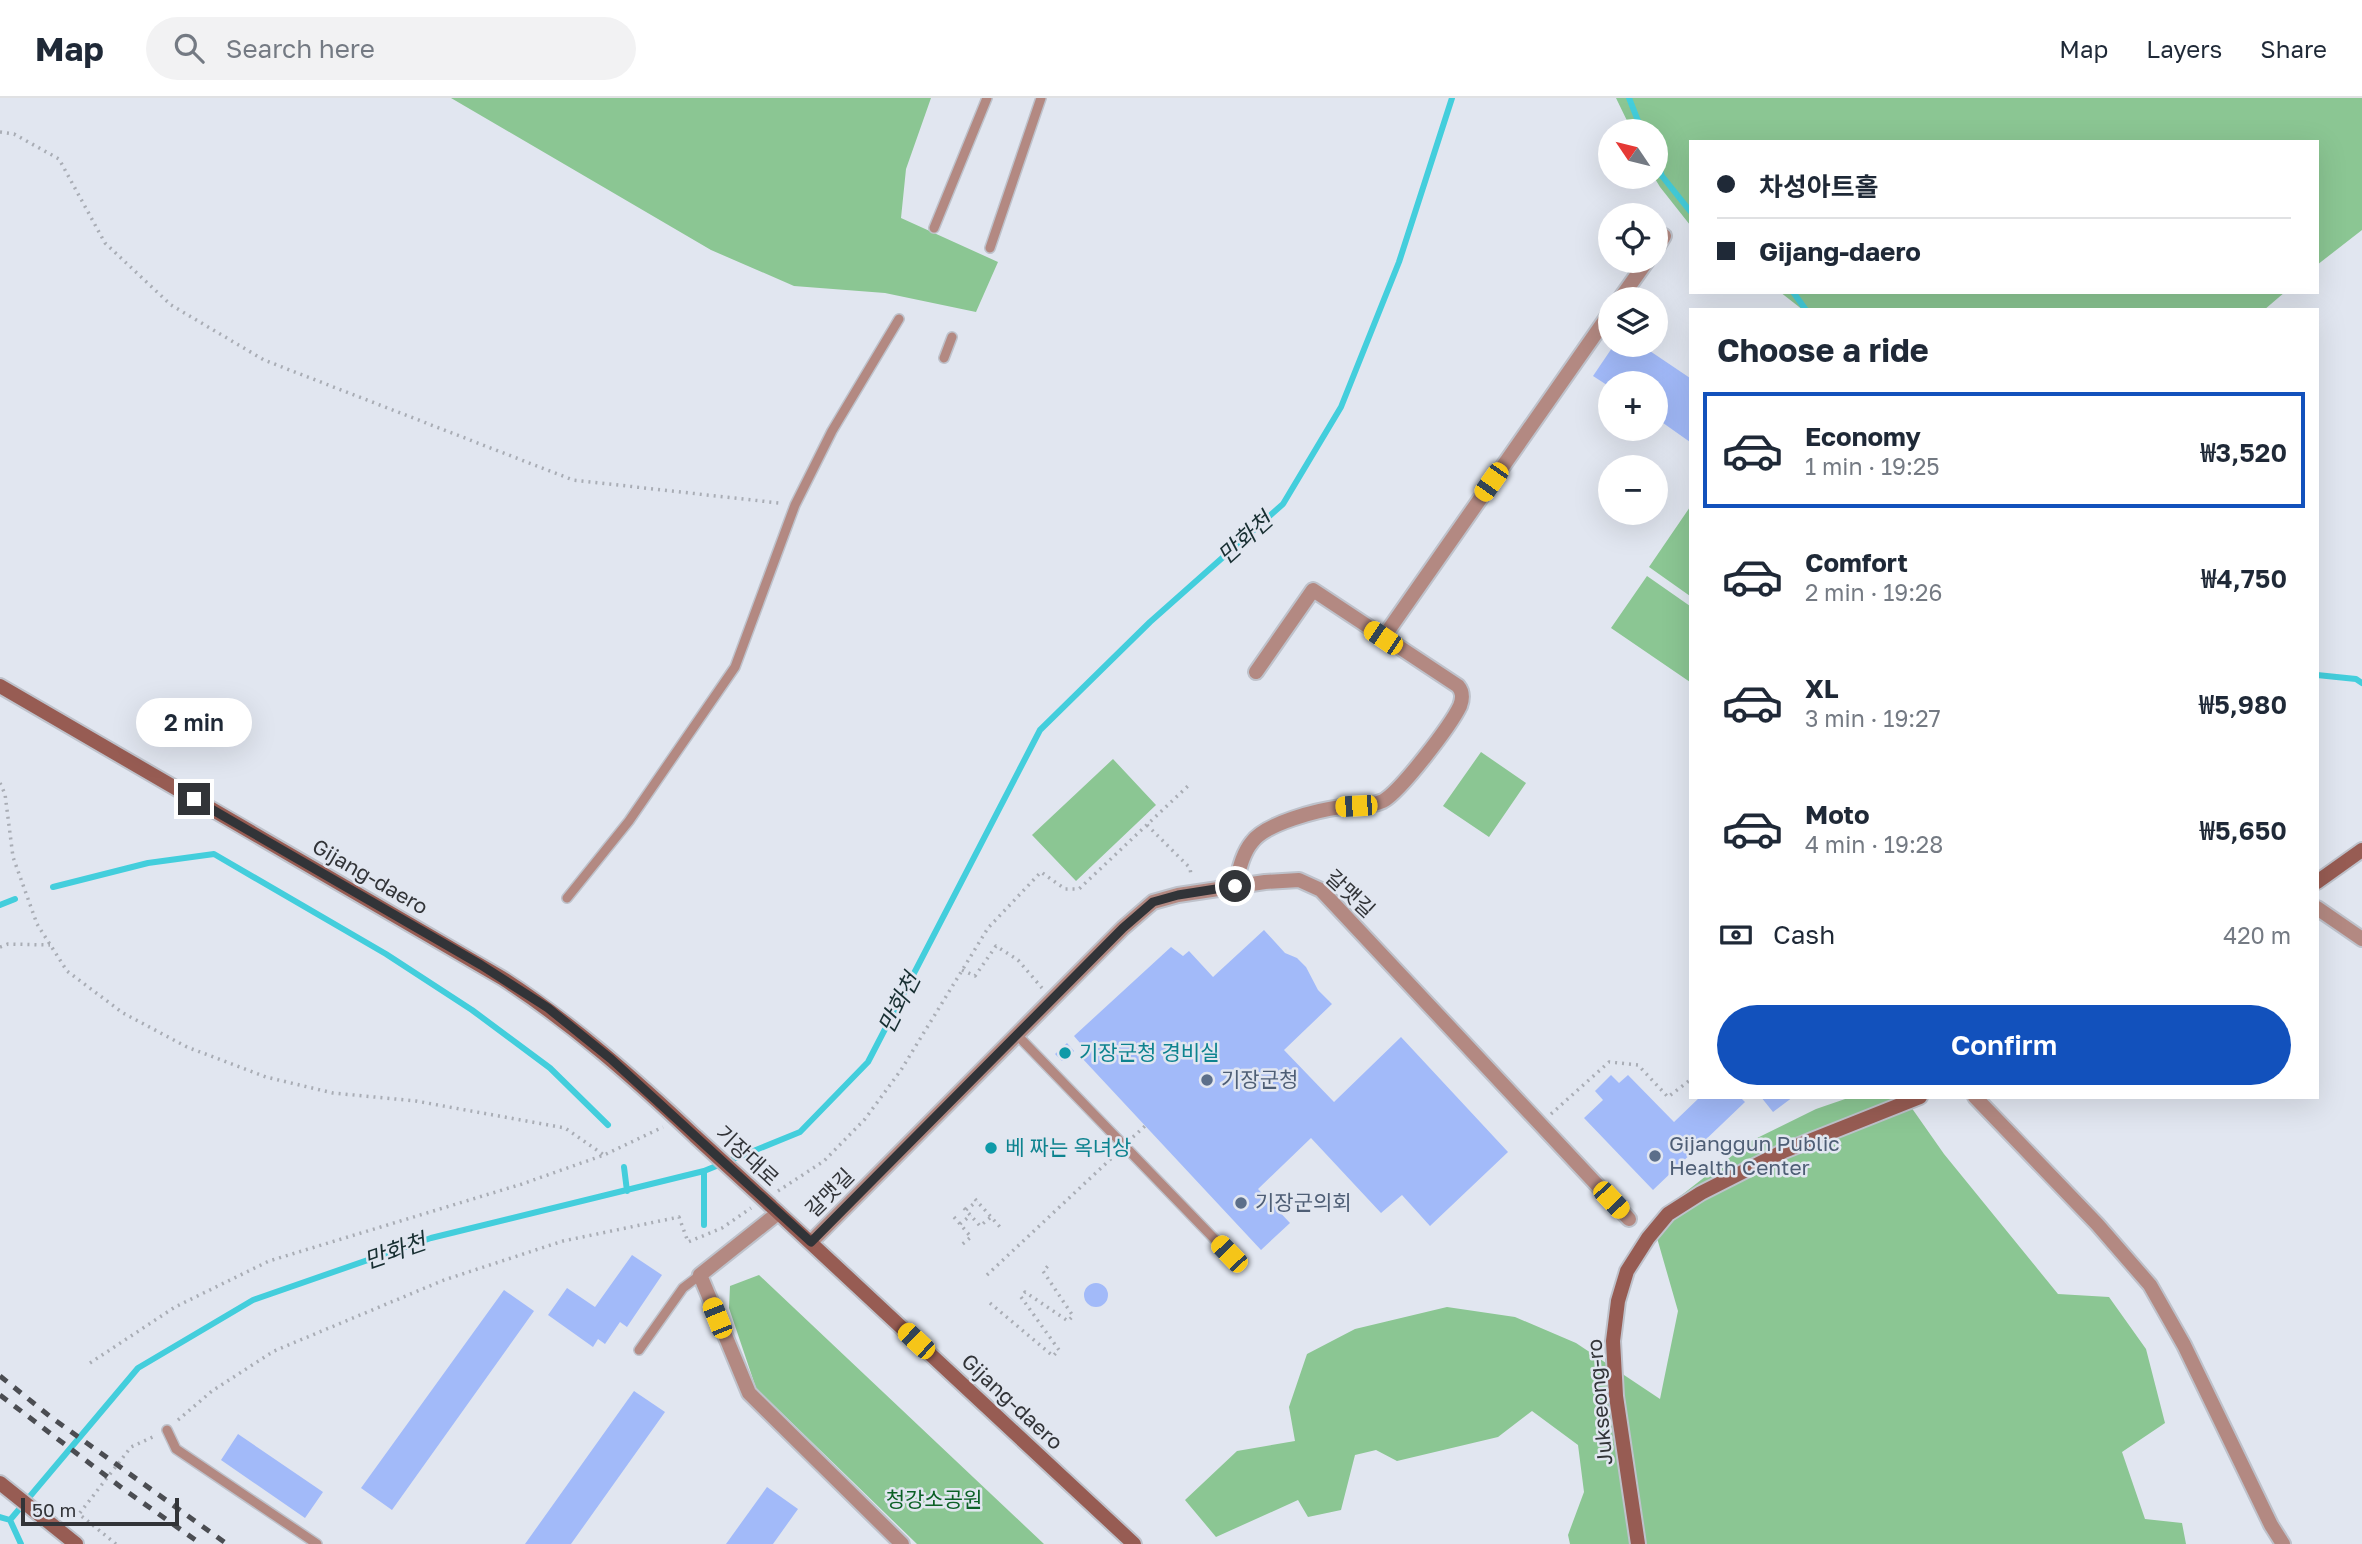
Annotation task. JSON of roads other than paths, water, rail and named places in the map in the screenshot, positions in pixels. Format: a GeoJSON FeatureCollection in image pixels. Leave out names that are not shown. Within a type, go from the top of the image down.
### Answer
{"type":"FeatureCollection","features":[{"type":"Feature","properties":{"kind":"main road","name":"Gijang-daero"},"geometry":{"type":"LineString","coordinates":[[0,687],[502,978],[548,1008],[611,1059],[696,1137]]}},
{"type":"Feature","properties":{"kind":"main road"},"geometry":{"type":"LineString","coordinates":[[2319,881],[2362,850]]}},
{"type":"Feature","properties":{"kind":"main road","name":"Jukseong-ro"},"geometry":{"type":"LineString","coordinates":[[1638,1544],[1616,1396],[1613,1341],[1618,1301],[1627,1271],[1648,1238],[1668,1214],[1700,1193],[1784,1150],[1915,1099]]}},
{"type":"Feature","properties":{"kind":"main road","name":"기장대로"},"geometry":{"type":"LineString","coordinates":[[696,1137],[768,1205]]}},
{"type":"Feature","properties":{"kind":"main road","name":"Gijang-daero"},"geometry":{"type":"LineString","coordinates":[[768,1205],[811,1242],[1133,1544]]}},
{"type":"Feature","properties":{"kind":"main road"},"geometry":{"type":"LineString","coordinates":[[5,1487],[76,1544]]}},
{"type":"Feature","properties":{"kind":"street"},"geometry":{"type":"LineString","coordinates":[[1383,638],[1598,330]]}},
{"type":"Feature","properties":{"kind":"street"},"geometry":{"type":"LineString","coordinates":[[1235,886],[1243,857],[1251,843],[1264,832],[1295,819],[1337,807],[1375,804],[1389,796],[1409,778],[1459,707],[1462,694],[1458,686],[1313,590],[1256,672]]}},
{"type":"Feature","properties":{"kind":"street","name":"갈맷길"},"geometry":{"type":"LineString","coordinates":[[811,1242],[1123,928],[1153,902],[1195,892],[1299,880],[1321,890],[1629,1219]]}},
{"type":"Feature","properties":{"kind":"street"},"geometry":{"type":"LineString","coordinates":[[2319,909],[2362,939]]}},
{"type":"Feature","properties":{"kind":"street"},"geometry":{"type":"LineString","coordinates":[[1977,1099],[2097,1224],[2150,1285],[2184,1345],[2271,1525],[2283,1544]]}},
{"type":"Feature","properties":{"kind":"street"},"geometry":{"type":"LineString","coordinates":[[768,1205],[700,1275],[749,1393],[902,1544]]}},
{"type":"Feature","properties":{"kind":"lane"},"geometry":{"type":"LineString","coordinates":[[934,228],[988,98]]}},
{"type":"Feature","properties":{"kind":"lane"},"geometry":{"type":"LineString","coordinates":[[990,248],[1041,98]]}},
{"type":"Feature","properties":{"kind":"lane"},"geometry":{"type":"LineString","coordinates":[[567,898],[629,821],[735,667],[795,505],[832,431],[899,318]]}},
{"type":"Feature","properties":{"kind":"lane"},"geometry":{"type":"LineString","coordinates":[[944,358],[952,337]]}},
{"type":"Feature","properties":{"kind":"lane"},"geometry":{"type":"LineString","coordinates":[[1017,1035],[1229,1254]]}},
{"type":"Feature","properties":{"kind":"lane"},"geometry":{"type":"LineString","coordinates":[[639,1350],[684,1288],[700,1275]]}},
{"type":"Feature","properties":{"kind":"lane"},"geometry":{"type":"LineString","coordinates":[[167,1430],[176,1449],[317,1544]]}},
{"type":"Feature","properties":{"kind":"waterway","name":"만화천"},"geometry":{"type":"LineString","coordinates":[[0,1517],[10,1520],[138,1368],[253,1300],[431,1238],[704,1171],[800,1132],[868,1062],[1040,730],[1150,622],[1283,504],[1341,407],[1399,262],[1452,98]]}},
{"type":"Feature","properties":{"kind":"waterway"},"geometry":{"type":"LineString","coordinates":[[1629,98],[1637,119]]}},
{"type":"Feature","properties":{"kind":"waterway"},"geometry":{"type":"LineString","coordinates":[[1668,184],[1689,210]]}},
{"type":"Feature","properties":{"kind":"waterway"},"geometry":{"type":"LineString","coordinates":[[1794,294],[1805,308]]}},
{"type":"Feature","properties":{"kind":"waterway"},"geometry":{"type":"LineString","coordinates":[[2319,675],[2356,679],[2362,683]]}},
{"type":"Feature","properties":{"kind":"waterway"},"geometry":{"type":"LineString","coordinates":[[53,887],[148,863],[214,854],[386,954],[472,1010],[550,1068],[608,1125]]}},
{"type":"Feature","properties":{"kind":"waterway"},"geometry":{"type":"LineString","coordinates":[[0,905],[15,899]]}},
{"type":"Feature","properties":{"kind":"waterway"},"geometry":{"type":"LineString","coordinates":[[624,1167],[627,1191]]}},
{"type":"Feature","properties":{"kind":"waterway"},"geometry":{"type":"LineString","coordinates":[[704,1171],[704,1225]]}},
{"type":"Feature","properties":{"kind":"waterway"},"geometry":{"type":"LineString","coordinates":[[10,1520],[21,1544]]}},
{"type":"Feature","properties":{"kind":"railway"},"geometry":{"type":"LineString","coordinates":[[0,1376],[52,1418],[227,1544]]}},
{"type":"Feature","properties":{"kind":"railway"},"geometry":{"type":"LineString","coordinates":[[0,1395],[201,1544]]}},
{"type":"Feature","properties":{"kind":"place","name":"기장군청 경비실"},"geometry":{"type":"Point","coordinates":[1065,1053]}},
{"type":"Feature","properties":{"kind":"place","name":"기장군청"},"geometry":{"type":"Point","coordinates":[1207,1080]}},
{"type":"Feature","properties":{"kind":"place","name":"베 짜는 옥녀상"},"geometry":{"type":"Point","coordinates":[991,1148]}},
{"type":"Feature","properties":{"kind":"place","name":"Gijanggun Public Health Center"},"geometry":{"type":"Point","coordinates":[1655,1156]}},
{"type":"Feature","properties":{"kind":"place","name":"기장군의회"},"geometry":{"type":"Point","coordinates":[1241,1203]}},
{"type":"Feature","properties":{"kind":"park label","name":"청강소공원"},"geometry":{"type":"Point","coordinates":[934,1500]}}]}
